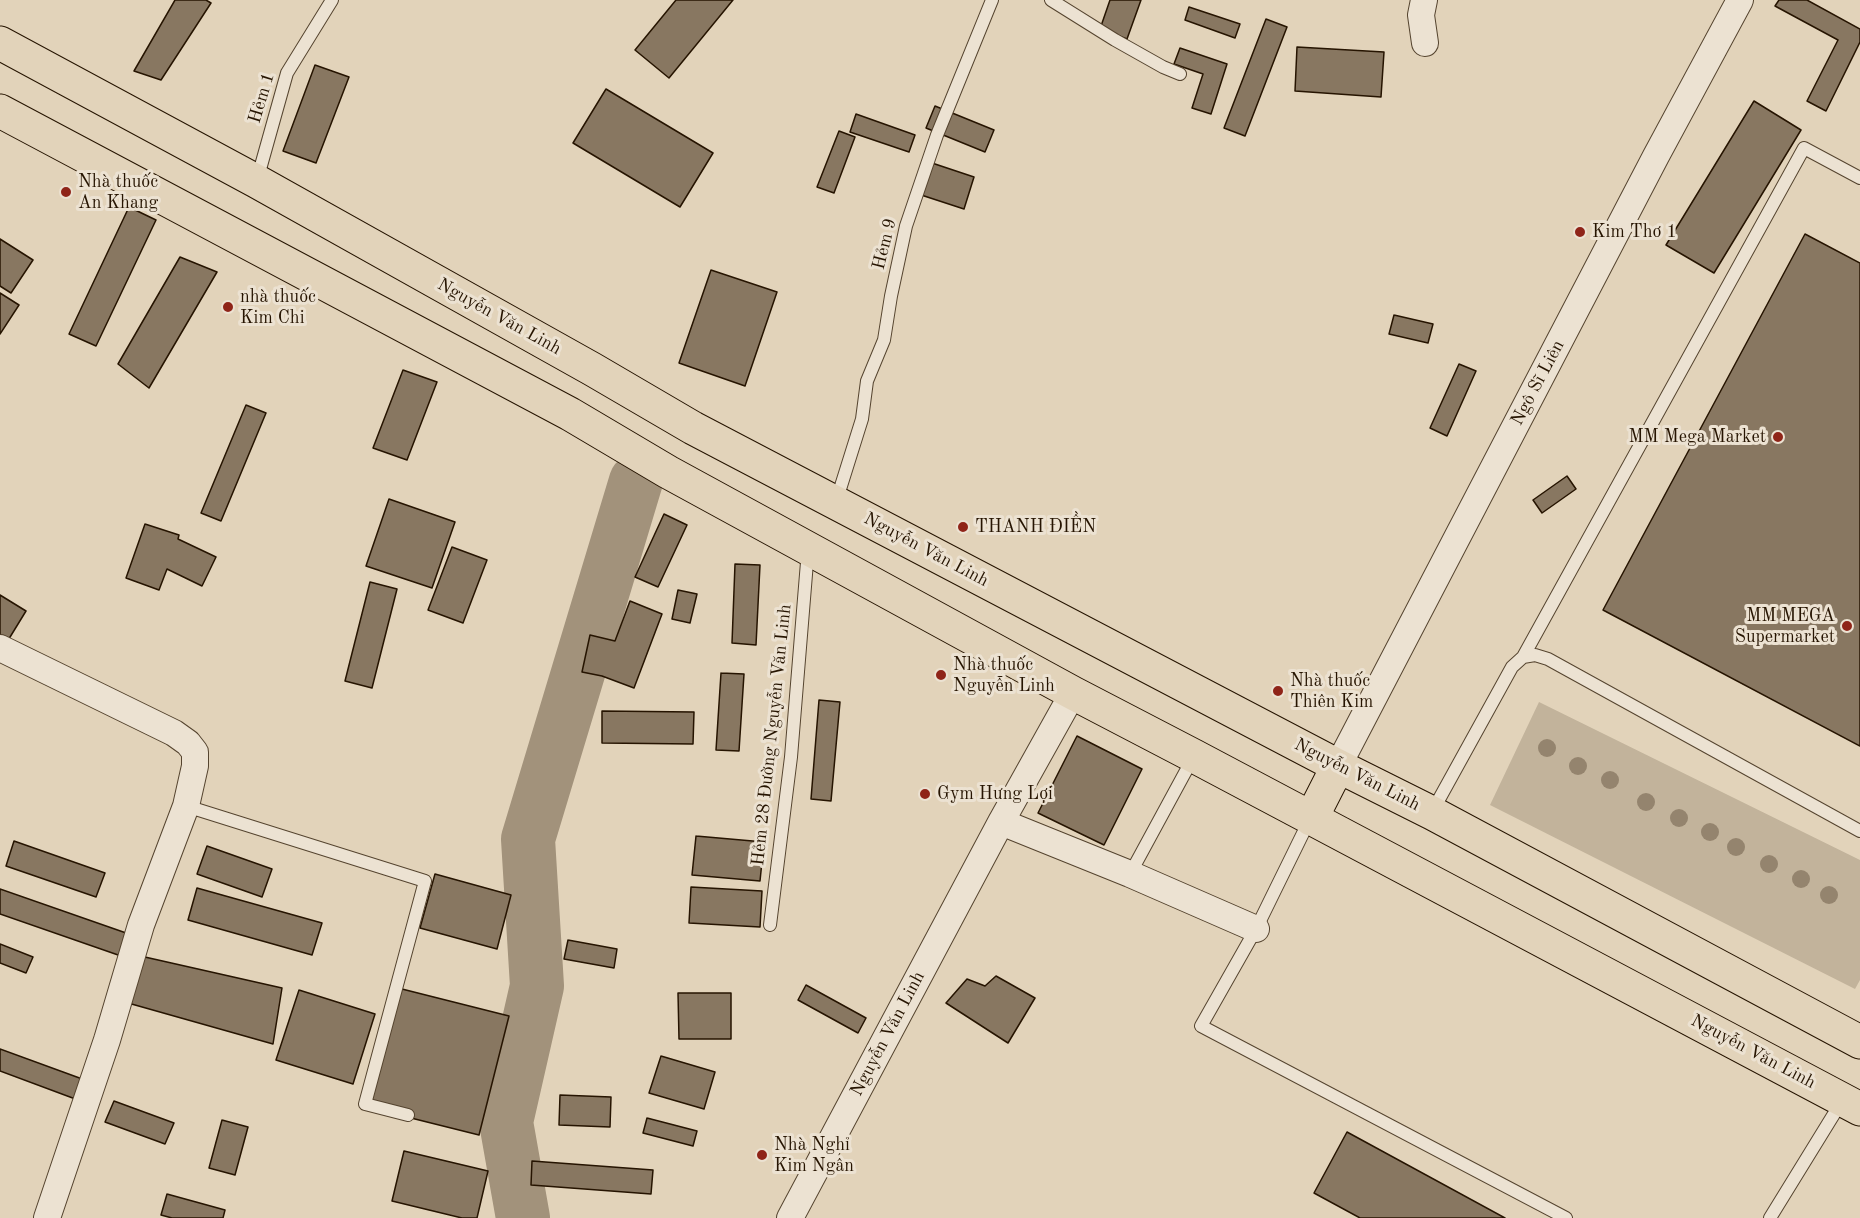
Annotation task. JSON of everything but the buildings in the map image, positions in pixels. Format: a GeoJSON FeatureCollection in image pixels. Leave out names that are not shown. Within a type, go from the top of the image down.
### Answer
{"type":"FeatureCollection","features":[{"type":"Feature","properties":{"kind":"highway","name":"Nguyễn Văn Linh"},"geometry":{"type":"LineString","coordinates":[[0,44],[256,181],[693,428],[1432,813],[1860,1042]]}},
{"type":"Feature","properties":{"kind":"highway","name":"Nguyễn Văn Linh"},"geometry":{"type":"LineString","coordinates":[[0,111],[570,414],[668,472],[1073,693],[1851,1104]]}},
{"type":"Feature","properties":{"kind":"highway"},"geometry":{"type":"LineString","coordinates":[[1311,819],[1338,766]]}},
{"type":"Feature","properties":{"kind":"street"},"geometry":{"type":"LineString","coordinates":[[1424,0],[1421,15],[1425,43]]}},
{"type":"Feature","properties":{"kind":"street","name":"Ngô Sĩ Liên"},"geometry":{"type":"LineString","coordinates":[[1338,766],[1740,0]]}},
{"type":"Feature","properties":{"kind":"street"},"geometry":{"type":"LineString","coordinates":[[0,648],[174,733],[188,743],[195,752],[195,766],[186,806],[141,925],[107,1040],[47,1218]]}},
{"type":"Feature","properties":{"kind":"street","name":"Nguyễn Văn Linh"},"geometry":{"type":"LineString","coordinates":[[790,1218],[1001,822],[1073,693]]}},
{"type":"Feature","properties":{"kind":"street"},"geometry":{"type":"LineString","coordinates":[[1001,822],[1256,928]]}},
{"type":"Feature","properties":{"kind":"lane","name":"Hẻm 1"},"geometry":{"type":"LineString","coordinates":[[256,181],[287,73],[332,0]]}},
{"type":"Feature","properties":{"kind":"lane","name":"Hẻm 9"},"geometry":{"type":"LineString","coordinates":[[836,503],[862,419],[867,381],[884,340],[906,226],[937,135],[993,0]]}},
{"type":"Feature","properties":{"kind":"lane"},"geometry":{"type":"LineString","coordinates":[[1051,0],[1162,67],[1180,74]]}},
{"type":"Feature","properties":{"kind":"lane"},"geometry":{"type":"LineString","coordinates":[[1432,813],[1512,667],[1523,657],[1804,148],[1860,178]]}},
{"type":"Feature","properties":{"kind":"lane","name":"Hẻm 28 Đường Nguyễn Văn Linh"},"geometry":{"type":"LineString","coordinates":[[770,925],[791,757],[808,549]]}},
{"type":"Feature","properties":{"kind":"lane"},"geometry":{"type":"LineString","coordinates":[[1523,657],[1534,655],[1548,659],[1860,831]]}},
{"type":"Feature","properties":{"kind":"lane"},"geometry":{"type":"LineString","coordinates":[[1130,874],[1194,756]]}},
{"type":"Feature","properties":{"kind":"lane"},"geometry":{"type":"LineString","coordinates":[[186,806],[425,881],[365,1104],[408,1114]]}},
{"type":"Feature","properties":{"kind":"lane"},"geometry":{"type":"LineString","coordinates":[[1311,819],[1256,928],[1201,1026],[1566,1218]]}},
{"type":"Feature","properties":{"kind":"lane"},"geometry":{"type":"LineString","coordinates":[[1770,1218],[1851,1104]]}},
{"type":"Feature","properties":{"kind":"shaded area"},"geometry":{"type":"Polygon","coordinates":[[[1539,702],[1860,860],[1860,980],[1855,989],[1490,805],[1539,702]]]}},
{"type":"Feature","properties":{"kind":"waterway"},"geometry":{"type":"LineString","coordinates":[[523,1218],[506,1122],[537,986],[528,839],[636,481]]}},
{"type":"Feature","properties":{"kind":"place","name":"Nhà thuốc An Khang"},"geometry":{"type":"Point","coordinates":[66,192]}},
{"type":"Feature","properties":{"kind":"place","name":"Kim Thơ 1"},"geometry":{"type":"Point","coordinates":[1580,232]}},
{"type":"Feature","properties":{"kind":"place","name":"nhà thuốc Kim Chi"},"geometry":{"type":"Point","coordinates":[228,307]}},
{"type":"Feature","properties":{"kind":"place","name":"MM Mega Market"},"geometry":{"type":"Point","coordinates":[1778,437]}},
{"type":"Feature","properties":{"kind":"place","name":"THANH ĐIỀN"},"geometry":{"type":"Point","coordinates":[963,527]}},
{"type":"Feature","properties":{"kind":"place","name":"MM MEGA Supermarket"},"geometry":{"type":"Point","coordinates":[1847,626]}},
{"type":"Feature","properties":{"kind":"place","name":"Nhà thuốc Nguyễn Linh"},"geometry":{"type":"Point","coordinates":[941,675]}},
{"type":"Feature","properties":{"kind":"place","name":"Nhà thuốc Thiên Kim"},"geometry":{"type":"Point","coordinates":[1278,691]}},
{"type":"Feature","properties":{"kind":"place","name":"Gym Hưng Lợi"},"geometry":{"type":"Point","coordinates":[925,794]}},
{"type":"Feature","properties":{"kind":"place","name":"Nhà Nghỉ Kim Ngân"},"geometry":{"type":"Point","coordinates":[762,1155]}}]}
